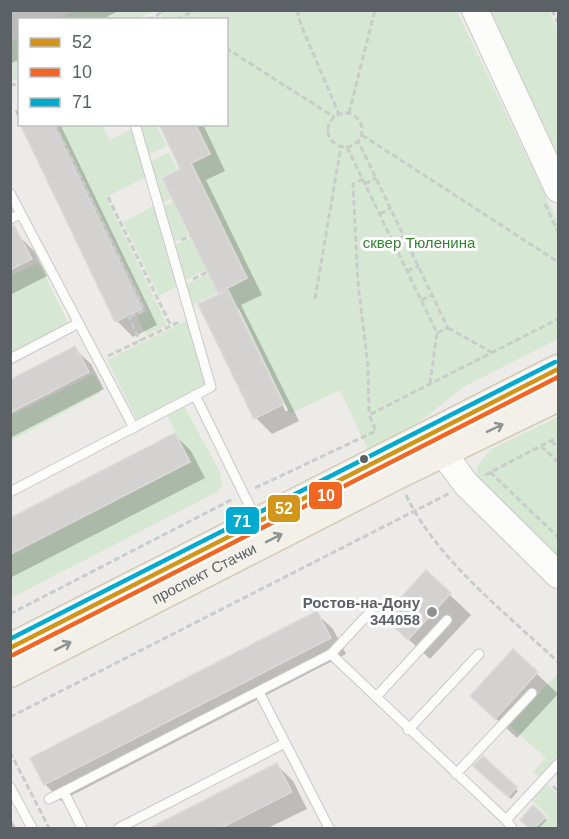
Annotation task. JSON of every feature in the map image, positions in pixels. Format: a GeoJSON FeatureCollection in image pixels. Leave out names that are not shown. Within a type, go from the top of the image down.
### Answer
{"type":"FeatureCollection","features":[{"type":"Feature","properties":{"kind":"main road"},"geometry":{"type":"LineString","coordinates":[[475,10],[558,189]]}},
{"type":"Feature","properties":{"kind":"main road","name":"проспект Стачки"},"geometry":{"type":"LineString","coordinates":[[10,673],[392,466],[449,423],[558,369]]}},
{"type":"Feature","properties":{"kind":"main road","name":"проспект Стачки"},"geometry":{"type":"LineString","coordinates":[[10,648],[257,522],[392,466],[442,453],[558,397]]}},
{"type":"Feature","properties":{"kind":"main road"},"geometry":{"type":"LineString","coordinates":[[449,423],[442,453],[466,484],[558,575]]}},
{"type":"Feature","properties":{"kind":"lane"},"geometry":{"type":"LineString","coordinates":[[10,492],[211,387],[136,126]]}},
{"type":"Feature","properties":{"kind":"lane"},"geometry":{"type":"LineString","coordinates":[[10,193],[134,428]]}},
{"type":"Feature","properties":{"kind":"lane"},"geometry":{"type":"LineString","coordinates":[[10,219],[21,214]]}},
{"type":"Feature","properties":{"kind":"lane"},"geometry":{"type":"LineString","coordinates":[[10,359],[79,324]]}},
{"type":"Feature","properties":{"kind":"lane"},"geometry":{"type":"LineString","coordinates":[[195,395],[257,522]]}},
{"type":"Feature","properties":{"kind":"lane"},"geometry":{"type":"LineString","coordinates":[[50,799],[331,654],[371,611]]}},
{"type":"Feature","properties":{"kind":"lane"},"geometry":{"type":"LineString","coordinates":[[376,697],[447,620]]}},
{"type":"Feature","properties":{"kind":"lane"},"geometry":{"type":"LineString","coordinates":[[331,654],[509,824],[558,764]]}},
{"type":"Feature","properties":{"kind":"lane"},"geometry":{"type":"LineString","coordinates":[[408,730],[478,654]]}},
{"type":"Feature","properties":{"kind":"lane"},"geometry":{"type":"LineString","coordinates":[[259,692],[329,828]]}},
{"type":"Feature","properties":{"kind":"lane"},"geometry":{"type":"LineString","coordinates":[[456,774],[532,693]]}},
{"type":"Feature","properties":{"kind":"lane"},"geometry":{"type":"LineString","coordinates":[[119,828],[285,743]]}},
{"type":"Feature","properties":{"kind":"lane"},"geometry":{"type":"LineString","coordinates":[[10,787],[32,828]]}},
{"type":"Feature","properties":{"kind":"lane"},"geometry":{"type":"LineString","coordinates":[[64,792],[82,828]]}},
{"type":"Feature","properties":{"kind":"path"},"geometry":{"type":"LineString","coordinates":[[152,18],[166,10]]}},
{"type":"Feature","properties":{"kind":"path"},"geometry":{"type":"LineString","coordinates":[[182,18],[195,10]]}},
{"type":"Feature","properties":{"kind":"path"},"geometry":{"type":"LineString","coordinates":[[297,10],[301,25],[339,114]]}},
{"type":"Feature","properties":{"kind":"path"},"geometry":{"type":"LineString","coordinates":[[349,113],[375,10]]}},
{"type":"Feature","properties":{"kind":"path"},"geometry":{"type":"LineString","coordinates":[[552,10],[558,23]]}},
{"type":"Feature","properties":{"kind":"path"},"geometry":{"type":"LineString","coordinates":[[228,49],[334,117]]}},
{"type":"Feature","properties":{"kind":"path"},"geometry":{"type":"LineString","coordinates":[[349,113],[359,119],[363,129],[358,141],[347,147],[331,140],[329,134],[330,122],[334,117],[349,113]]}},
{"type":"Feature","properties":{"kind":"path"},"geometry":{"type":"LineString","coordinates":[[56,126],[144,310],[129,316],[140,341]]}},
{"type":"Feature","properties":{"kind":"path"},"geometry":{"type":"LineString","coordinates":[[362,135],[558,262]]}},
{"type":"Feature","properties":{"kind":"path"},"geometry":{"type":"LineString","coordinates":[[358,141],[448,328],[493,353]]}},
{"type":"Feature","properties":{"kind":"path"},"geometry":{"type":"LineString","coordinates":[[315,299],[341,146]]}},
{"type":"Feature","properties":{"kind":"path"},"geometry":{"type":"LineString","coordinates":[[347,147],[437,333],[430,384]]}},
{"type":"Feature","properties":{"kind":"path"},"geometry":{"type":"LineString","coordinates":[[365,184],[376,178]]}},
{"type":"Feature","properties":{"kind":"path"},"geometry":{"type":"LineString","coordinates":[[363,179],[353,184],[358,283],[368,366],[369,415],[414,512],[449,559],[558,662]]}},
{"type":"Feature","properties":{"kind":"path"},"geometry":{"type":"LineString","coordinates":[[108,196],[171,326]]}},
{"type":"Feature","properties":{"kind":"path"},"geometry":{"type":"LineString","coordinates":[[380,214],[391,208]]}},
{"type":"Feature","properties":{"kind":"path"},"geometry":{"type":"LineString","coordinates":[[393,242],[404,236]]}},
{"type":"Feature","properties":{"kind":"path"},"geometry":{"type":"LineString","coordinates":[[407,271],[419,266]]}},
{"type":"Feature","properties":{"kind":"path"},"geometry":{"type":"LineString","coordinates":[[181,284],[207,272]]}},
{"type":"Feature","properties":{"kind":"path"},"geometry":{"type":"LineString","coordinates":[[421,300],[432,295]]}},
{"type":"Feature","properties":{"kind":"path"},"geometry":{"type":"LineString","coordinates":[[98,361],[191,316]]}},
{"type":"Feature","properties":{"kind":"path"},"geometry":{"type":"LineString","coordinates":[[369,415],[558,320]]}},
{"type":"Feature","properties":{"kind":"path"},"geometry":{"type":"LineString","coordinates":[[437,333],[448,328]]}},
{"type":"Feature","properties":{"kind":"path"},"geometry":{"type":"LineString","coordinates":[[10,614],[243,493],[376,431]]}},
{"type":"Feature","properties":{"kind":"path"},"geometry":{"type":"LineString","coordinates":[[10,717],[558,437]]}},
{"type":"Feature","properties":{"kind":"path"},"geometry":{"type":"LineString","coordinates":[[551,441],[558,447]]}},
{"type":"Feature","properties":{"kind":"path"},"geometry":{"type":"LineString","coordinates":[[541,446],[558,462]]}},
{"type":"Feature","properties":{"kind":"path"},"geometry":{"type":"LineString","coordinates":[[490,472],[558,537]]}},
{"type":"Feature","properties":{"kind":"path"},"geometry":{"type":"LineString","coordinates":[[10,752],[49,828]]}},
{"type":"Feature","properties":{"kind":"green space"},"geometry":{"type":"Polygon","coordinates":[[[76,10],[155,10],[139,18],[59,18],[76,10]]]}},
{"type":"Feature","properties":{"kind":"green space","name":"сквер Тюленина"},"geometry":{"type":"Polygon","coordinates":[[[160,11],[457,11],[558,222],[558,339],[465,386],[404,434],[369,452],[340,390],[290,414],[229,289],[249,279],[193,164],[212,154],[198,126],[228,126],[228,18],[163,18],[160,11]]]}},
{"type":"Feature","properties":{"kind":"green space"},"geometry":{"type":"Polygon","coordinates":[[[489,11],[549,11],[558,30],[558,155],[489,11]]]}},
{"type":"Feature","properties":{"kind":"green space"},"geometry":{"type":"Polygon","coordinates":[[[18,38],[18,78],[11,82],[11,42],[18,38]]]}},
{"type":"Feature","properties":{"kind":"green space"},"geometry":{"type":"Polygon","coordinates":[[[57,126],[103,126],[110,140],[133,128],[146,177],[106,197],[167,325],[146,335],[137,316],[148,311],[57,126]]]}},
{"type":"Feature","properties":{"kind":"green space"},"geometry":{"type":"Polygon","coordinates":[[[138,126],[157,126],[167,146],[147,155],[138,126]]]}},
{"type":"Feature","properties":{"kind":"green space"},"geometry":{"type":"Polygon","coordinates":[[[169,152],[177,169],[160,177],[171,199],[161,203],[150,162],[169,152]]]}},
{"type":"Feature","properties":{"kind":"green space"},"geometry":{"type":"Polygon","coordinates":[[[173,202],[188,235],[172,243],[162,207],[173,202]]]}},
{"type":"Feature","properties":{"kind":"green space"},"geometry":{"type":"Polygon","coordinates":[[[154,206],[178,286],[159,296],[123,222],[154,206]]]}},
{"type":"Feature","properties":{"kind":"green space"},"geometry":{"type":"Polygon","coordinates":[[[190,238],[206,270],[183,281],[173,246],[190,238]]]}},
{"type":"Feature","properties":{"kind":"green space"},"geometry":{"type":"Polygon","coordinates":[[[37,263],[68,323],[67,326],[11,355],[11,276],[37,263]]]}},
{"type":"Feature","properties":{"kind":"green space"},"geometry":{"type":"Polygon","coordinates":[[[208,274],[217,293],[191,306],[185,285],[208,274]]]}},
{"type":"Feature","properties":{"kind":"green space"},"geometry":{"type":"Polygon","coordinates":[[[188,320],[206,383],[137,420],[107,360],[188,320]]]}},
{"type":"Feature","properties":{"kind":"green space"},"geometry":{"type":"Polygon","coordinates":[[[92,375],[101,387],[100,393],[11,441],[11,416],[92,375]]]}},
{"type":"Feature","properties":{"kind":"green space"},"geometry":{"type":"Polygon","coordinates":[[[184,406],[220,472],[222,485],[217,492],[11,598],[11,556],[191,462],[167,415],[184,406]]]}},
{"type":"Feature","properties":{"kind":"green space"},"geometry":{"type":"Polygon","coordinates":[[[558,417],[558,561],[477,479],[477,467],[491,449],[558,417]]]}},
{"type":"Feature","properties":{"kind":"green space"},"geometry":{"type":"Polygon","coordinates":[[[558,673],[558,756],[539,777],[533,772],[546,758],[510,726],[558,673]]]}},
{"type":"Feature","properties":{"kind":"green space"},"geometry":{"type":"Polygon","coordinates":[[[546,783],[558,795],[558,828],[538,828],[549,817],[531,800],[546,783]]]}},
{"type":"Feature","properties":{"kind":"building"},"geometry":{"type":"Polygon","coordinates":[[[21,126],[54,126],[142,309],[115,322],[21,126]]]}},
{"type":"Feature","properties":{"kind":"building"},"geometry":{"type":"Polygon","coordinates":[[[160,126],[196,126],[210,154],[191,163],[247,278],[218,293],[162,178],[180,169],[160,126]]]}},
{"type":"Feature","properties":{"kind":"building"},"geometry":{"type":"Polygon","coordinates":[[[14,225],[32,259],[10,270],[10,226],[14,225]]]}},
{"type":"Feature","properties":{"kind":"building"},"geometry":{"type":"Polygon","coordinates":[[[228,290],[284,404],[254,419],[198,304],[228,290]]]}},
{"type":"Feature","properties":{"kind":"building"},"geometry":{"type":"Polygon","coordinates":[[[75,346],[89,372],[10,413],[10,380],[75,346]]]}},
{"type":"Feature","properties":{"kind":"building"},"geometry":{"type":"Polygon","coordinates":[[[175,433],[190,462],[10,554],[10,518],[175,433]]]}},
{"type":"Feature","properties":{"kind":"building"},"geometry":{"type":"Polygon","coordinates":[[[426,570],[451,593],[408,640],[383,617],[426,570]]]}},
{"type":"Feature","properties":{"kind":"building"},"geometry":{"type":"Polygon","coordinates":[[[317,611],[331,638],[44,785],[30,758],[317,611]]]}},
{"type":"Feature","properties":{"kind":"building"},"geometry":{"type":"Polygon","coordinates":[[[513,649],[538,672],[495,719],[470,696],[513,649]]]}},
{"type":"Feature","properties":{"kind":"building"},"geometry":{"type":"Polygon","coordinates":[[[483,756],[517,787],[508,797],[473,766],[483,756]]]}},
{"type":"Feature","properties":{"kind":"building"},"geometry":{"type":"Polygon","coordinates":[[[277,763],[292,792],[221,828],[150,828],[277,763]]]}},
{"type":"Feature","properties":{"kind":"building"},"geometry":{"type":"Polygon","coordinates":[[[533,805],[546,817],[534,828],[529,828],[520,820],[533,805]]]}},
{"type":"Feature","properties":{"kind":"transit line","name":"71"},"geometry":{"type":"LineString","coordinates":[[10,639],[555,362]]}},
{"type":"Feature","properties":{"kind":"transit line","name":"52"},"geometry":{"type":"LineString","coordinates":[[10,648],[558,369]]}},
{"type":"Feature","properties":{"kind":"transit line","name":"10"},"geometry":{"type":"LineString","coordinates":[[13,655],[558,377]]}},
{"type":"Feature","properties":{"kind":"place","name":"Ростов-на-Дону 344058"},"geometry":{"type":"Point","coordinates":[432,612]}}]}
